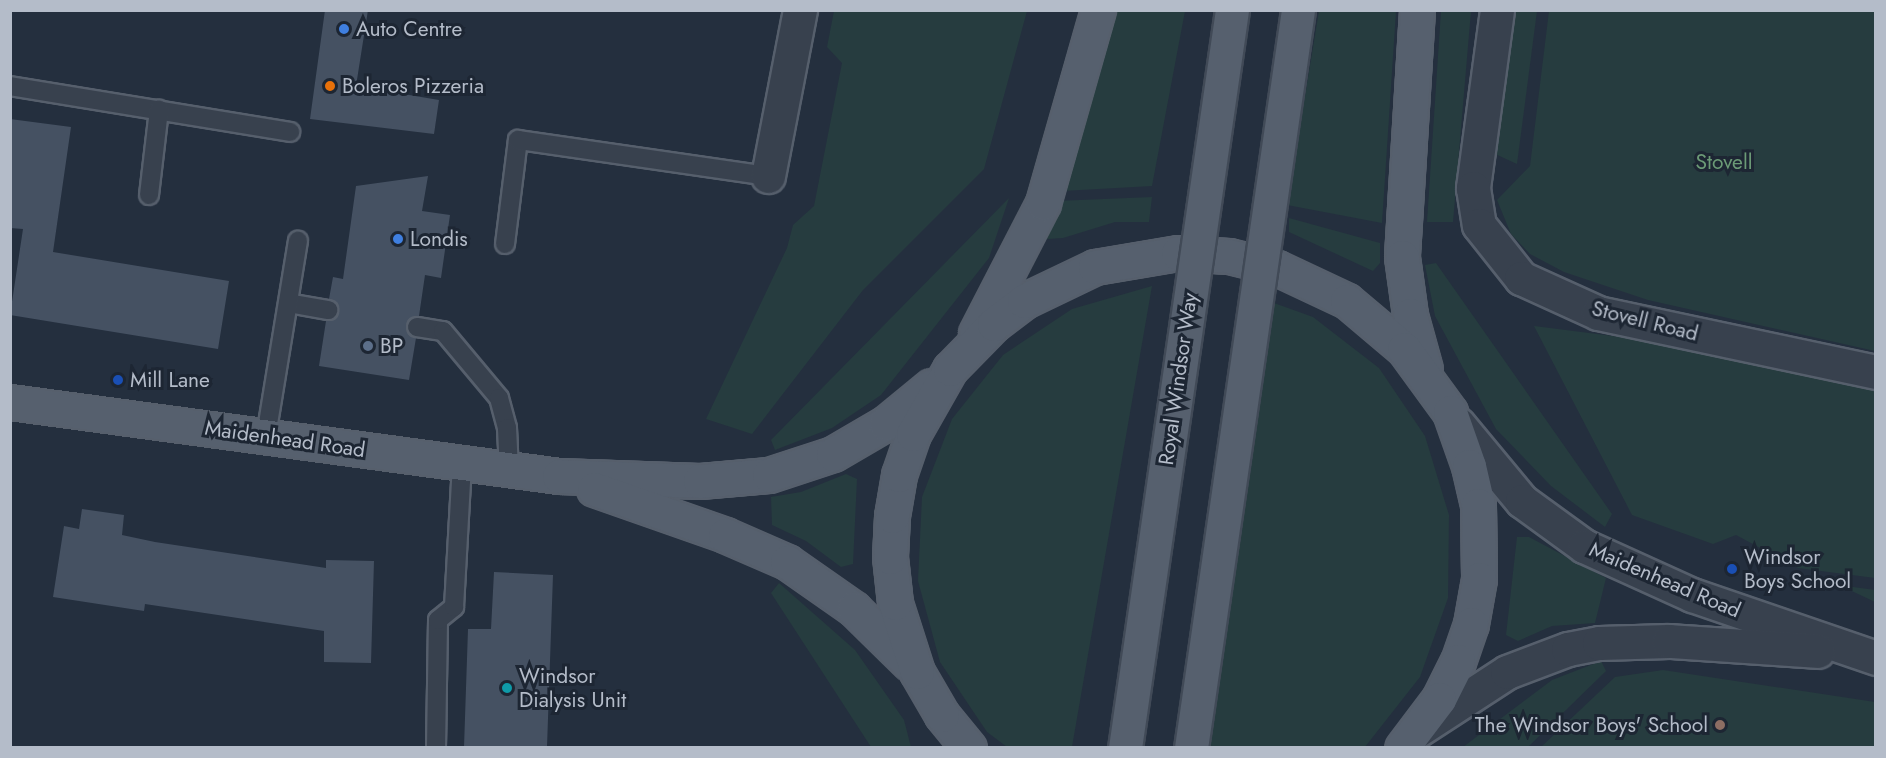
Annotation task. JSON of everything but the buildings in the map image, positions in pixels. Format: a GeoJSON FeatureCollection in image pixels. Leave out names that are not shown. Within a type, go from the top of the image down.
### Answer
{"type":"FeatureCollection","features":[{"type":"Feature","properties":{"kind":"main road"},"geometry":{"type":"LineString","coordinates":[[969,747],[942,715],[917,672],[895,603],[890,557],[892,516],[899,476],[913,434],[959,358],[1043,203],[1098,10]]}},
{"type":"Feature","properties":{"kind":"main road","name":"Royal Windsor Way"},"geometry":{"type":"LineString","coordinates":[[1125,747],[1232,10]]}},
{"type":"Feature","properties":{"kind":"main road"},"geometry":{"type":"LineString","coordinates":[[1191,747],[1298,10]]}},
{"type":"Feature","properties":{"kind":"main road"},"geometry":{"type":"LineString","coordinates":[[1409,740],[1439,699],[1458,661],[1471,624],[1479,579],[1478,504],[1469,466],[1450,412],[1428,379],[1410,315],[1402,257],[1417,10]]}},
{"type":"Feature","properties":{"kind":"main road","name":"Maidenhead Road"},"geometry":{"type":"LineString","coordinates":[[10,402],[559,476],[700,481],[769,475],[803,466],[868,435],[1024,301],[1059,281],[1133,258],[1178,253],[1228,256],[1277,268],[1314,283],[1380,326],[1428,379]]}},
{"type":"Feature","properties":{"kind":"main road","name":"Maidenhead Road"},"geometry":{"type":"LineString","coordinates":[[559,476],[717,532],[787,562],[854,609],[917,672]]}},
{"type":"Feature","properties":{"kind":"main road"},"geometry":{"type":"LineString","coordinates":[[942,715],[943,747]]}},
{"type":"Feature","properties":{"kind":"street"},"geometry":{"type":"LineString","coordinates":[[768,176],[800,10]]}},
{"type":"Feature","properties":{"kind":"street","name":"Stovell Road"},"geometry":{"type":"LineString","coordinates":[[1497,10],[1473,188],[1479,225],[1521,278],[1599,313],[1875,372]]}},
{"type":"Feature","properties":{"kind":"street","name":"Maidenhead Road"},"geometry":{"type":"LineString","coordinates":[[1450,412],[1522,501],[1584,546],[1652,579],[1867,656]]}},
{"type":"Feature","properties":{"kind":"street","name":"Maidenhead Road"},"geometry":{"type":"LineString","coordinates":[[1409,740],[1507,672],[1568,649],[1599,643],[1669,641],[1867,656]]}},
{"type":"Feature","properties":{"kind":"lane"},"geometry":{"type":"LineString","coordinates":[[10,86],[290,132]]}},
{"type":"Feature","properties":{"kind":"lane"},"geometry":{"type":"LineString","coordinates":[[149,195],[159,110]]}},
{"type":"Feature","properties":{"kind":"lane"},"geometry":{"type":"LineString","coordinates":[[505,244],[518,140],[768,176]]}},
{"type":"Feature","properties":{"kind":"lane"},"geometry":{"type":"LineString","coordinates":[[266,436],[298,241]]}},
{"type":"Feature","properties":{"kind":"lane"},"geometry":{"type":"LineString","coordinates":[[288,303],[328,310]]}},
{"type":"Feature","properties":{"kind":"lane"},"geometry":{"type":"LineString","coordinates":[[417,327],[443,331],[499,398],[507,428],[509,470]]}},
{"type":"Feature","properties":{"kind":"lane"},"geometry":{"type":"LineString","coordinates":[[436,747],[438,620],[454,607],[462,463]]}},
{"type":"Feature","properties":{"kind":"green space"},"geometry":{"type":"Polygon","coordinates":[[[834,11],[1027,11],[984,169],[863,290],[752,434],[706,419],[787,248],[793,225],[814,206],[842,63],[827,47],[834,11]]]}},
{"type":"Feature","properties":{"kind":"green space"},"geometry":{"type":"Polygon","coordinates":[[[1114,11],[1185,11],[1152,186],[1062,191],[1114,11]]]}},
{"type":"Feature","properties":{"kind":"green space"},"geometry":{"type":"Polygon","coordinates":[[[1319,11],[1396,11],[1382,223],[1287,205],[1319,11]]]}},
{"type":"Feature","properties":{"kind":"green space"},"geometry":{"type":"Polygon","coordinates":[[[1441,11],[1471,11],[1453,222],[1427,222],[1441,11]]]}},
{"type":"Feature","properties":{"kind":"green space"},"geometry":{"type":"Polygon","coordinates":[[[1510,11],[1537,11],[1517,164],[1493,153],[1510,11]]]}},
{"type":"Feature","properties":{"kind":"green space","name":"Stovell"},"geometry":{"type":"Polygon","coordinates":[[[1549,11],[1875,11],[1875,351],[1648,300],[1564,272],[1530,254],[1511,234],[1497,200],[1530,166],[1549,11]]]}},
{"type":"Feature","properties":{"kind":"green space"},"geometry":{"type":"Polygon","coordinates":[[[1152,197],[1149,222],[1115,222],[1063,238],[1047,239],[1056,201],[1152,197]]]}},
{"type":"Feature","properties":{"kind":"green space"},"geometry":{"type":"Polygon","coordinates":[[[1009,198],[989,258],[881,395],[832,428],[775,450],[771,440],[1009,198]]]}},
{"type":"Feature","properties":{"kind":"green space"},"geometry":{"type":"Polygon","coordinates":[[[1289,218],[1380,243],[1380,263],[1373,271],[1289,232],[1289,218]]]}},
{"type":"Feature","properties":{"kind":"green space"},"geometry":{"type":"Polygon","coordinates":[[[1436,263],[1612,514],[1605,527],[1551,486],[1496,429],[1435,316],[1425,265],[1436,263]]]}},
{"type":"Feature","properties":{"kind":"green space"},"geometry":{"type":"Polygon","coordinates":[[[1152,286],[1072,747],[1007,747],[987,732],[940,662],[918,581],[922,497],[952,419],[1003,355],[1072,309],[1152,286]]]}},
{"type":"Feature","properties":{"kind":"green space"},"geometry":{"type":"Polygon","coordinates":[[[1274,303],[1313,317],[1379,368],[1425,436],[1449,515],[1448,598],[1420,677],[1365,747],[1209,747],[1274,303]]]}},
{"type":"Feature","properties":{"kind":"green space"},"geometry":{"type":"Polygon","coordinates":[[[1534,326],[1628,338],[1875,385],[1875,578],[1798,568],[1736,535],[1713,544],[1632,515],[1534,326]]]}},
{"type":"Feature","properties":{"kind":"green space"},"geometry":{"type":"Polygon","coordinates":[[[846,474],[857,479],[853,564],[841,567],[806,541],[772,525],[771,497],[801,492],[846,474]]]}},
{"type":"Feature","properties":{"kind":"green space"},"geometry":{"type":"Polygon","coordinates":[[[1517,537],[1529,537],[1606,578],[1595,623],[1552,626],[1518,641],[1506,635],[1517,537]]]}},
{"type":"Feature","properties":{"kind":"green space"},"geometry":{"type":"Polygon","coordinates":[[[779,583],[855,650],[904,720],[911,747],[871,747],[771,593],[779,583]]]}},
{"type":"Feature","properties":{"kind":"green space"},"geometry":{"type":"Polygon","coordinates":[[[1839,585],[1875,590],[1875,602],[1839,585]]]}},
{"type":"Feature","properties":{"kind":"green space"},"geometry":{"type":"Polygon","coordinates":[[[1601,661],[1606,671],[1528,747],[1463,747],[1552,680],[1601,661]]]}},
{"type":"Feature","properties":{"kind":"green space","name":"The Windsor Boys' School"},"geometry":{"type":"Polygon","coordinates":[[[1663,670],[1875,702],[1875,747],[1541,747],[1615,677],[1663,670]]]}},
{"type":"Feature","properties":{"kind":"place","name":"Auto Centre"},"geometry":{"type":"Point","coordinates":[344,29]}},
{"type":"Feature","properties":{"kind":"place","name":"Boleros Pizzeria"},"geometry":{"type":"Point","coordinates":[330,86]}},
{"type":"Feature","properties":{"kind":"place","name":"Londis"},"geometry":{"type":"Point","coordinates":[398,239]}},
{"type":"Feature","properties":{"kind":"place","name":"BP"},"geometry":{"type":"Point","coordinates":[368,346]}},
{"type":"Feature","properties":{"kind":"place","name":"Mill Lane"},"geometry":{"type":"Point","coordinates":[118,380]}},
{"type":"Feature","properties":{"kind":"place","name":"Windsor Boys School"},"geometry":{"type":"Point","coordinates":[1732,569]}},
{"type":"Feature","properties":{"kind":"place","name":"Windsor Dialysis Unit"},"geometry":{"type":"Point","coordinates":[507,688]}},
{"type":"Feature","properties":{"kind":"place","name":"The Windsor Boys' School"},"geometry":{"type":"Point","coordinates":[1720,725]}}]}
